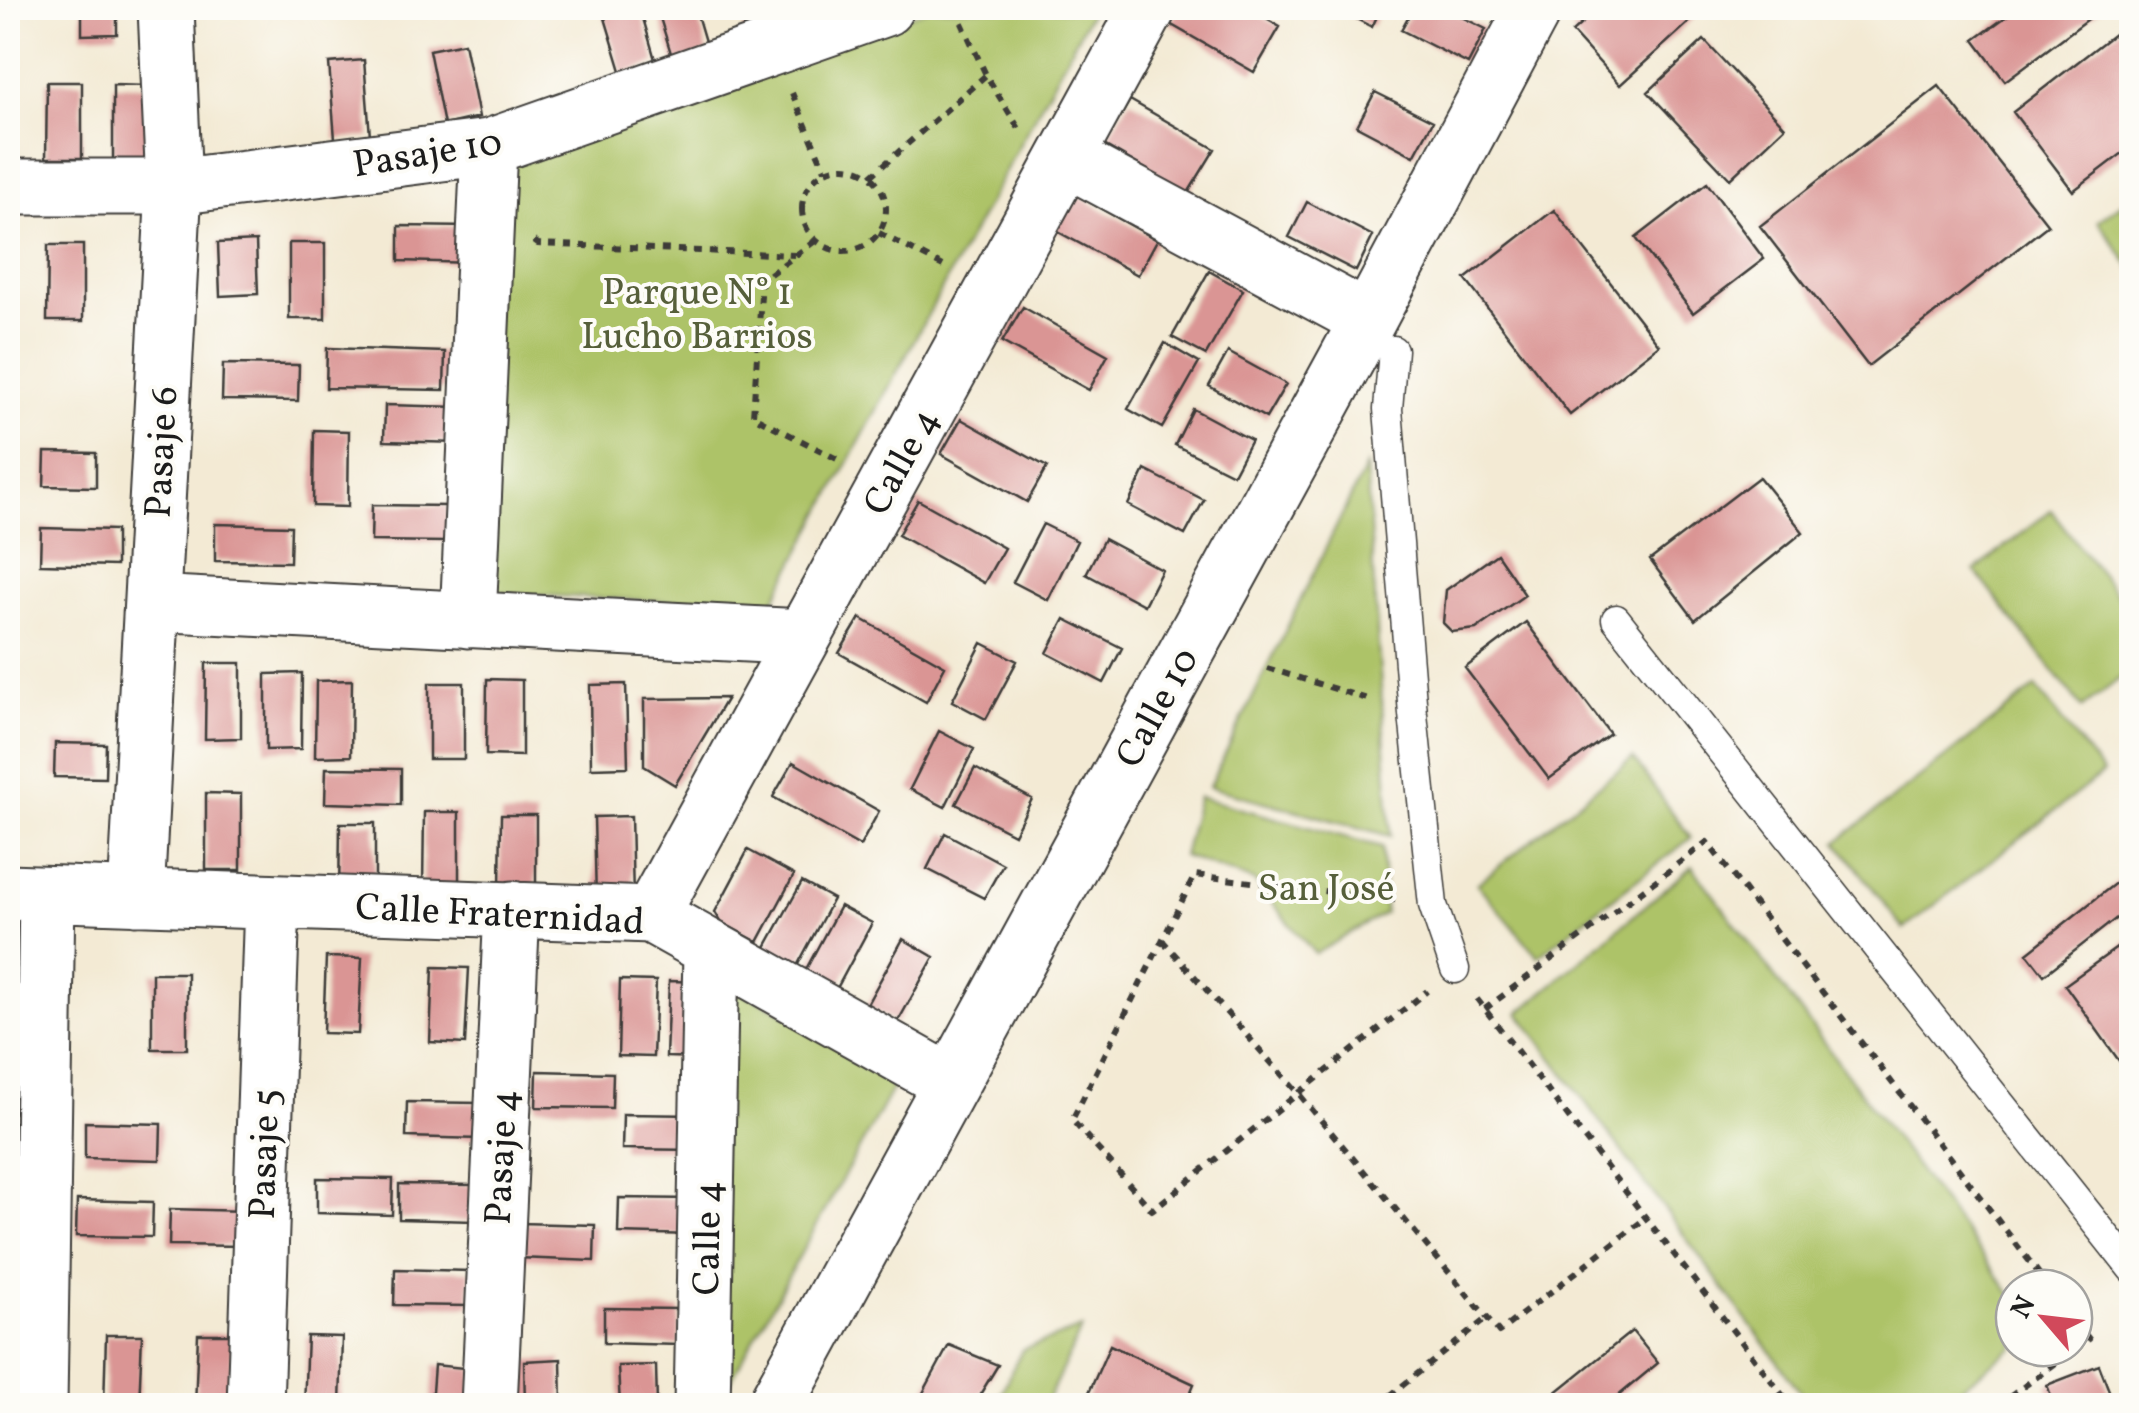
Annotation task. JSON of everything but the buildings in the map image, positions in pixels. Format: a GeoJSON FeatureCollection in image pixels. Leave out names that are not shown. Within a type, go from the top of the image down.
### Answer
{"type":"FeatureCollection","features":[{"type":"Feature","properties":{"kind":"street","name":"Pasaje 6"},"geometry":{"type":"LineString","coordinates":[[136,896],[174,187],[166,8]]}},
{"type":"Feature","properties":{"kind":"street","name":"Pasaje 10"},"geometry":{"type":"LineString","coordinates":[[8,187],[174,187],[489,147],[886,8]]}},
{"type":"Feature","properties":{"kind":"street","name":"Calle 4"},"geometry":{"type":"LineString","coordinates":[[651,915],[1148,8]]}},
{"type":"Feature","properties":{"kind":"street","name":"Calle 10"},"geometry":{"type":"LineString","coordinates":[[775,1406],[950,1083],[1380,335],[1534,8]]}},
{"type":"Feature","properties":{"kind":"street"},"geometry":{"type":"LineString","coordinates":[[468,620],[489,147]]}},
{"type":"Feature","properties":{"kind":"street"},"geometry":{"type":"LineString","coordinates":[[1066,158],[1380,335]]}},
{"type":"Feature","properties":{"kind":"street"},"geometry":{"type":"LineString","coordinates":[[152,604],[804,636]]}},
{"type":"Feature","properties":{"kind":"street"},"geometry":{"type":"LineString","coordinates":[[27,893],[40,1406]]}},
{"type":"Feature","properties":{"kind":"street","name":"Calle Fraternidad"},"geometry":{"type":"LineString","coordinates":[[27,893],[651,915],[950,1083]]}},
{"type":"Feature","properties":{"kind":"street","name":"Pasaje 5"},"geometry":{"type":"LineString","coordinates":[[255,1406],[272,902]]}},
{"type":"Feature","properties":{"kind":"street","name":"Pasaje 4"},"geometry":{"type":"LineString","coordinates":[[489,1406],[512,909]]}},
{"type":"Feature","properties":{"kind":"street","name":"Calle 4"},"geometry":{"type":"LineString","coordinates":[[702,1406],[711,951]]}},
{"type":"Feature","properties":{"kind":"lane"},"geometry":{"type":"LineString","coordinates":[[1380,335],[1433,905],[1454,969]]}},
{"type":"Feature","properties":{"kind":"lane"},"geometry":{"type":"LineString","coordinates":[[1616,619],[2132,1269]]}},
{"type":"Feature","properties":{"kind":"path"},"geometry":{"type":"LineString","coordinates":[[955,8],[986,75],[1019,130],[1066,158]]}},
{"type":"Feature","properties":{"kind":"path"},"geometry":{"type":"LineString","coordinates":[[772,48],[825,170]]}},
{"type":"Feature","properties":{"kind":"path"},"geometry":{"type":"LineString","coordinates":[[872,176],[986,75]]}},
{"type":"Feature","properties":{"kind":"path"},"geometry":{"type":"LineString","coordinates":[[849,166],[872,176],[880,186],[886,210],[878,232],[868,243],[842,252],[815,241],[802,216],[802,202],[806,188],[825,170],[849,166]]}},
{"type":"Feature","properties":{"kind":"path"},"geometry":{"type":"LineString","coordinates":[[878,232],[992,292]]}},
{"type":"Feature","properties":{"kind":"path"},"geometry":{"type":"LineString","coordinates":[[528,236],[538,244],[796,256]]}},
{"type":"Feature","properties":{"kind":"path"},"geometry":{"type":"LineString","coordinates":[[815,241],[762,280],[752,416],[887,485]]}},
{"type":"Feature","properties":{"kind":"path"},"geometry":{"type":"LineString","coordinates":[[1267,668],[1414,714]]}},
{"type":"Feature","properties":{"kind":"path"},"geometry":{"type":"LineString","coordinates":[[1485,1009],[1708,842],[2035,1268]]}},
{"type":"Feature","properties":{"kind":"path"},"geometry":{"type":"LineString","coordinates":[[1433,905],[1195,875],[1072,1120],[1152,1210],[1454,969],[1790,1406]]}},
{"type":"Feature","properties":{"kind":"path"},"geometry":{"type":"LineString","coordinates":[[1162,940],[1299,1094],[1499,1332],[1646,1218]]}},
{"type":"Feature","properties":{"kind":"path"},"geometry":{"type":"LineString","coordinates":[[1377,1406],[1487,1318]]}},
{"type":"Feature","properties":{"kind":"path"},"geometry":{"type":"LineString","coordinates":[[1998,1406],[2049,1368]]}},
{"type":"Feature","properties":{"kind":"green space","name":"Parque N° 1 Lucho Barrios"},"geometry":{"type":"Polygon","coordinates":[[[930,8],[1092,10],[771,606],[489,593],[497,170],[930,8]]]}},
{"type":"Feature","properties":{"kind":"green space"},"geometry":{"type":"Polygon","coordinates":[[[2131,197],[2131,268],[2098,221],[2131,197]]]}},
{"type":"Feature","properties":{"kind":"green space"},"geometry":{"type":"Polygon","coordinates":[[[1366,466],[1391,836],[1209,787],[1366,466]]]}},
{"type":"Feature","properties":{"kind":"green space"},"geometry":{"type":"Polygon","coordinates":[[[2051,510],[2131,613],[2131,670],[2082,708],[1975,571],[2051,510]]]}},
{"type":"Feature","properties":{"kind":"green space"},"geometry":{"type":"Polygon","coordinates":[[[2036,687],[2103,773],[1904,929],[1837,842],[2036,687]]]}},
{"type":"Feature","properties":{"kind":"green space"},"geometry":{"type":"Polygon","coordinates":[[[1633,758],[1691,838],[1538,956],[1477,884],[1633,758]]]}},
{"type":"Feature","properties":{"kind":"green space","name":"San José"},"geometry":{"type":"Polygon","coordinates":[[[1198,797],[1382,847],[1385,913],[1315,954],[1254,881],[1183,856],[1198,797]]]}},
{"type":"Feature","properties":{"kind":"green space"},"geometry":{"type":"Polygon","coordinates":[[[1692,866],[1994,1271],[1994,1362],[1938,1405],[1810,1405],[1519,1013],[1692,866]]]}},
{"type":"Feature","properties":{"kind":"green space"},"geometry":{"type":"Polygon","coordinates":[[[713,977],[901,1073],[717,1405],[713,977]]]}},
{"type":"Feature","properties":{"kind":"green space"},"geometry":{"type":"Polygon","coordinates":[[[1082,1328],[1045,1405],[995,1405],[1022,1350],[1082,1328]]]}}]}
